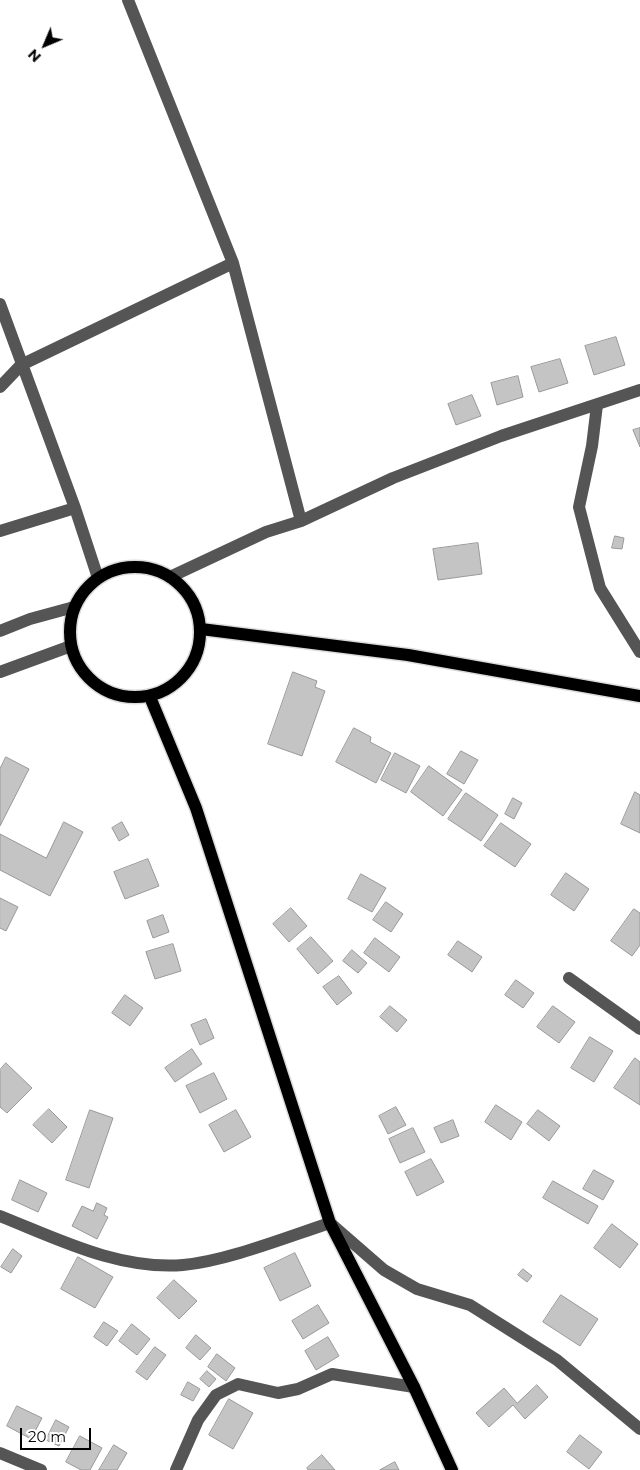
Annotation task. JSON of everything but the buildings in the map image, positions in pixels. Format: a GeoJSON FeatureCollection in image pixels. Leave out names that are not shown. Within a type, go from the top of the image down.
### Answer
{"type":"FeatureCollection","features":[{"type":"Feature","properties":{"kind":"main road"},"geometry":{"type":"LineString","coordinates":[[134,567],[153,569],[170,577],[185,591],[196,609],[200,629],[198,651],[188,672],[171,687],[150,697],[130,698],[109,693],[92,681],[78,665],[71,646],[70,626],[74,606],[84,590],[98,578],[115,570],[134,567]]}},
{"type":"Feature","properties":{"kind":"main road"},"geometry":{"type":"LineString","coordinates":[[200,629],[408,655],[640,696]]}},
{"type":"Feature","properties":{"kind":"main road"},"geometry":{"type":"LineString","coordinates":[[150,697],[196,808],[330,1223],[414,1387],[452,1470]]}},
{"type":"Feature","properties":{"kind":"street"},"geometry":{"type":"LineString","coordinates":[[128,0],[233,263],[301,521]]}},
{"type":"Feature","properties":{"kind":"street"},"geometry":{"type":"LineString","coordinates":[[0,387],[21,365],[233,263]]}},
{"type":"Feature","properties":{"kind":"street"},"geometry":{"type":"LineString","coordinates":[[0,304],[75,508],[98,578]]}},
{"type":"Feature","properties":{"kind":"street"},"geometry":{"type":"LineString","coordinates":[[170,577],[266,532],[301,521],[420,468],[501,436],[640,390]]}},
{"type":"Feature","properties":{"kind":"street"},"geometry":{"type":"LineString","coordinates":[[597,405],[592,446],[579,507],[600,588],[640,652]]}},
{"type":"Feature","properties":{"kind":"street"},"geometry":{"type":"LineString","coordinates":[[0,531],[75,508]]}},
{"type":"Feature","properties":{"kind":"street"},"geometry":{"type":"LineString","coordinates":[[0,631],[30,619],[74,606]]}},
{"type":"Feature","properties":{"kind":"street"},"geometry":{"type":"LineString","coordinates":[[0,672],[71,646]]}},
{"type":"Feature","properties":{"kind":"street"},"geometry":{"type":"LineString","coordinates":[[570,978],[640,1029]]}},
{"type":"Feature","properties":{"kind":"street"},"geometry":{"type":"LineString","coordinates":[[0,1216],[86,1251],[133,1263],[183,1265],[223,1256],[330,1223],[384,1270],[417,1290],[470,1305],[557,1360],[640,1429]]}},
{"type":"Feature","properties":{"kind":"street"},"geometry":{"type":"LineString","coordinates":[[176,1470],[198,1420],[216,1395],[238,1384],[278,1394],[298,1389],[332,1374],[414,1387]]}},
{"type":"Feature","properties":{"kind":"street"},"geometry":{"type":"LineString","coordinates":[[0,1453],[41,1470]]}}]}
